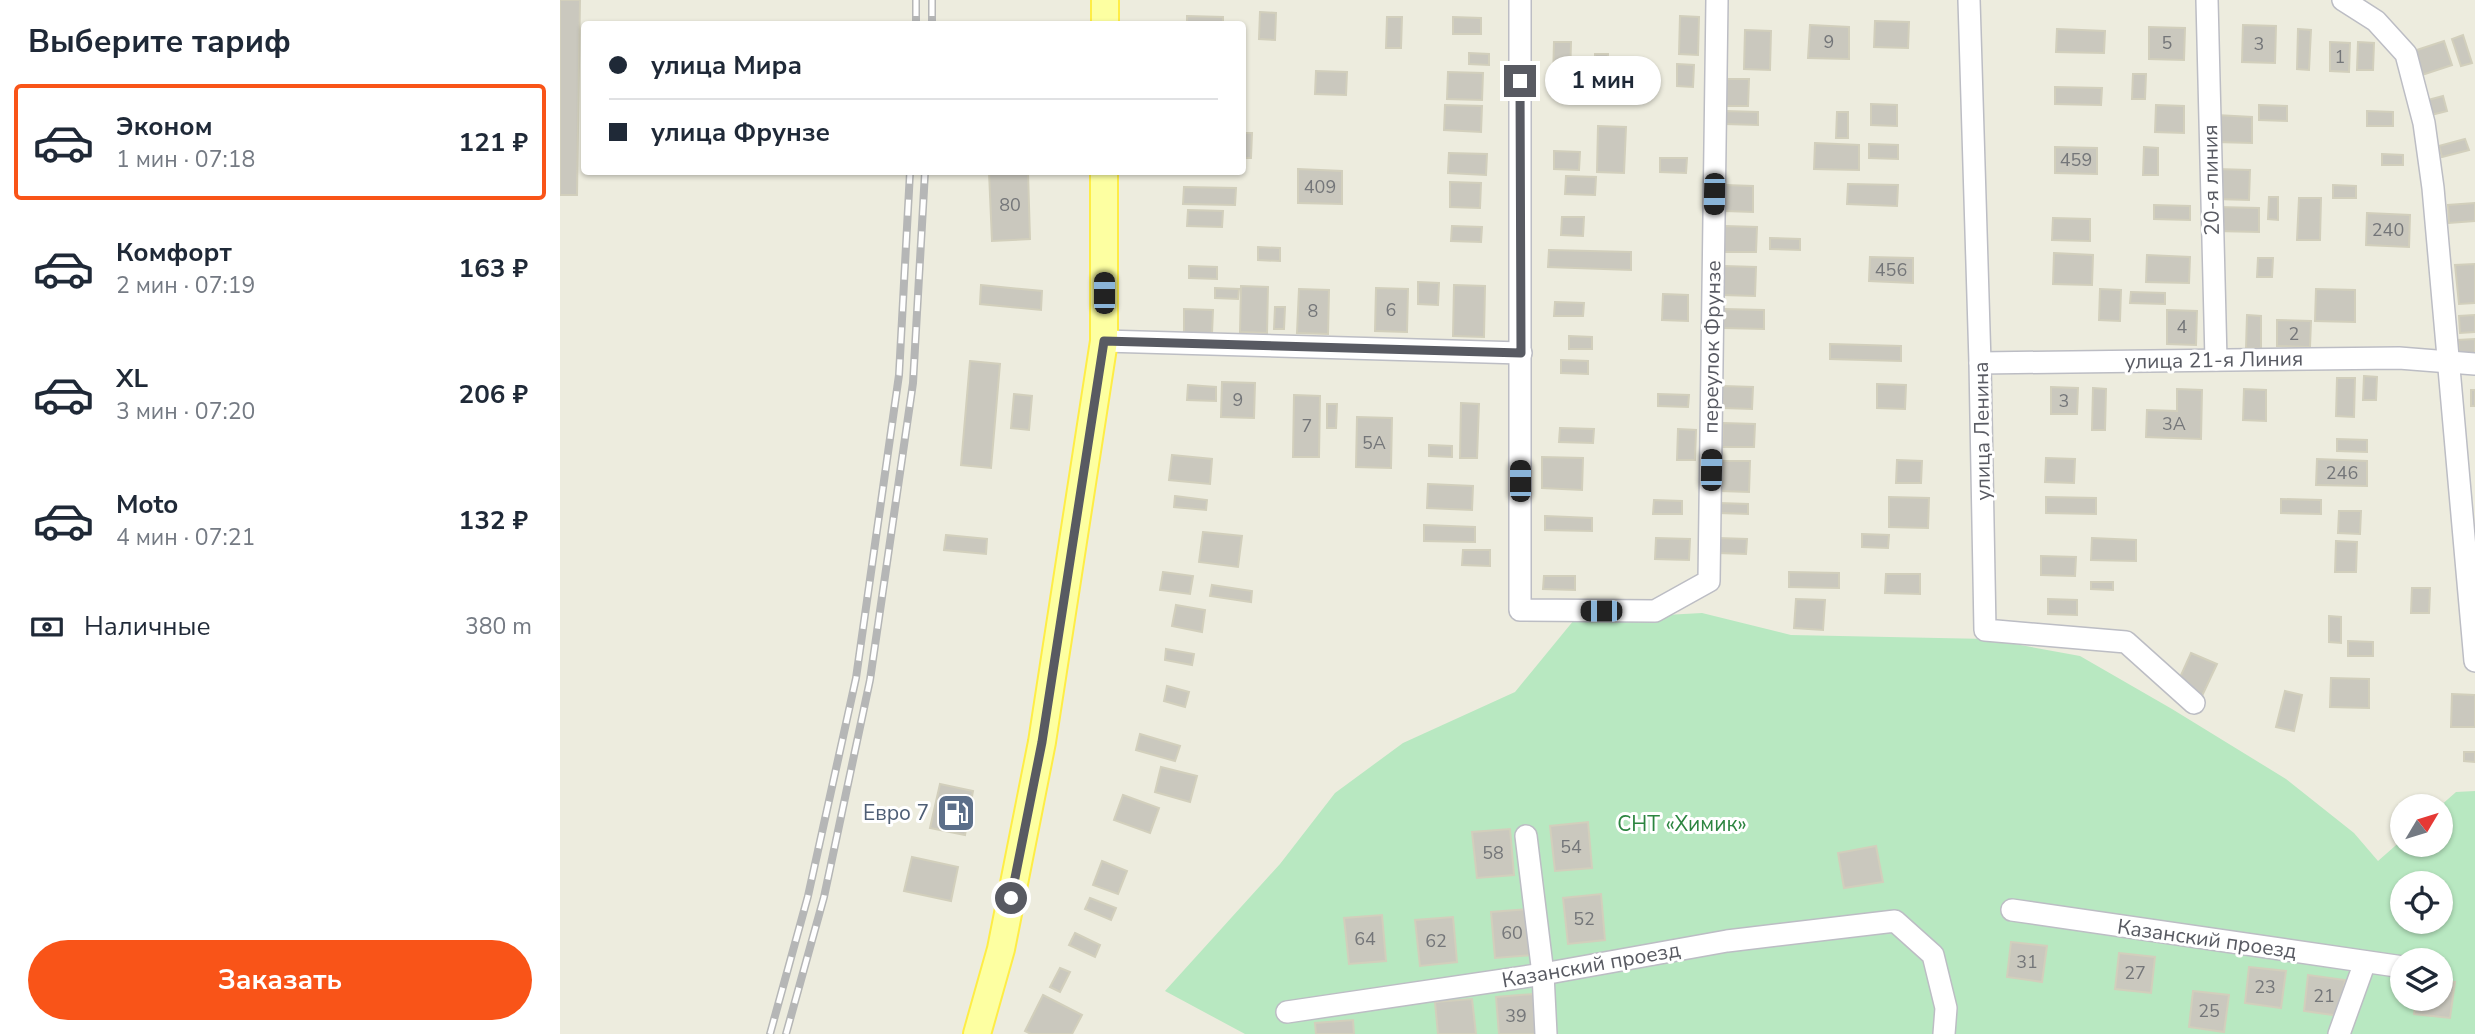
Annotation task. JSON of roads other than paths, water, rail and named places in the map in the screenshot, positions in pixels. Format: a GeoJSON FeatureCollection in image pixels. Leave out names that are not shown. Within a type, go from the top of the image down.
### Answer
{"type":"FeatureCollection","features":[{"type":"Feature","properties":{"kind":"main road"},"geometry":{"type":"LineString","coordinates":[[1105,0],[1105,21]]}},
{"type":"Feature","properties":{"kind":"main road"},"geometry":{"type":"LineString","coordinates":[[977,1034],[1001,950],[1042,742],[1104,341],[1104,175]]}},
{"type":"Feature","properties":{"kind":"street"},"geometry":{"type":"LineString","coordinates":[[1104,341],[1521,353],[1520,0]]}},
{"type":"Feature","properties":{"kind":"street","name":"переулок Фрунзе"},"geometry":{"type":"LineString","coordinates":[[1521,353],[1520,610],[1655,611],[1709,581],[1717,0]]}},
{"type":"Feature","properties":{"kind":"street","name":"улица Ленина"},"geometry":{"type":"LineString","coordinates":[[1969,0],[1985,630],[2126,642],[2194,702]]}},
{"type":"Feature","properties":{"kind":"street","name":"20-я линия"},"geometry":{"type":"LineString","coordinates":[[2207,0],[2216,360]]}},
{"type":"Feature","properties":{"kind":"street"},"geometry":{"type":"LineString","coordinates":[[2343,0],[2376,21],[2406,54],[2424,123],[2433,188],[2475,661]]}},
{"type":"Feature","properties":{"kind":"street","name":"улица 21-я Линия"},"geometry":{"type":"LineString","coordinates":[[1980,363],[2399,358],[2475,364]]}},
{"type":"Feature","properties":{"kind":"street"},"geometry":{"type":"LineString","coordinates":[[1526,836],[1543,974],[1546,1034]]}},
{"type":"Feature","properties":{"kind":"street","name":"Казанский проезд"},"geometry":{"type":"LineString","coordinates":[[2012,910],[2390,965]]}},
{"type":"Feature","properties":{"kind":"street","name":"Казанский проезд"},"geometry":{"type":"LineString","coordinates":[[1287,1012],[1543,974],[1727,941],[1895,921],[1933,954],[1946,1008],[1944,1034]]}},
{"type":"Feature","properties":{"kind":"street"},"geometry":{"type":"LineString","coordinates":[[2339,1034],[2365,962]]}},
{"type":"Feature","properties":{"kind":"railway"},"geometry":{"type":"LineString","coordinates":[[916,0],[916,21]]}},
{"type":"Feature","properties":{"kind":"railway"},"geometry":{"type":"LineString","coordinates":[[932,0],[932,21]]}},
{"type":"Feature","properties":{"kind":"railway"},"geometry":{"type":"LineString","coordinates":[[770,1034],[808,896],[856,678],[899,375],[910,175]]}},
{"type":"Feature","properties":{"kind":"railway"},"geometry":{"type":"LineString","coordinates":[[786,1034],[824,897],[870,680],[913,383],[925,175]]}},
{"type":"Feature","properties":{"kind":"place","name":"Евро 7"},"geometry":{"type":"Point","coordinates":[956,813]}},
{"type":"Feature","properties":{"kind":"park label","name":"СНТ «Химик»"},"geometry":{"type":"Point","coordinates":[1682,824]}}]}
